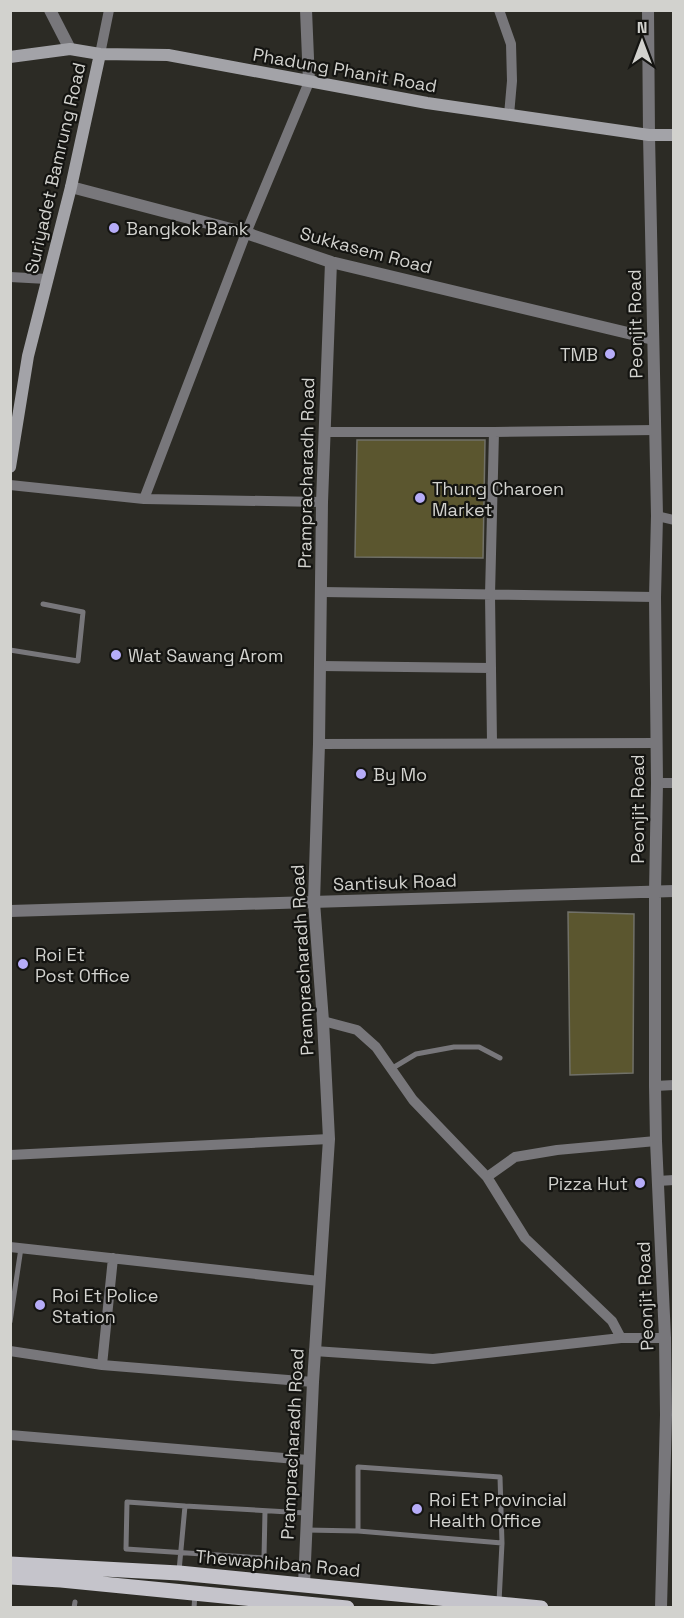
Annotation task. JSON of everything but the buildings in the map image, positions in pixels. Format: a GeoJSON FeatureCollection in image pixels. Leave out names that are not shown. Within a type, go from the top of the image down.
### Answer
{"type":"FeatureCollection","features":[{"type":"Feature","properties":{"kind":"main road","name":"Phadung Phanit Road"},"geometry":{"type":"LineString","coordinates":[[10,57],[70,49],[100,54],[168,56],[428,103],[649,135],[674,135]]}},
{"type":"Feature","properties":{"kind":"main road","name":"Suriyadet Bamrung Road"},"geometry":{"type":"LineString","coordinates":[[10,467],[28,356],[71,186],[100,54]]}},
{"type":"Feature","properties":{"kind":"main road","name":"Thewaphiban Road"},"geometry":{"type":"LineString","coordinates":[[10,1564],[179,1573],[541,1608]]}},
{"type":"Feature","properties":{"kind":"main road","name":"Thewaphiban Road"},"geometry":{"type":"LineString","coordinates":[[10,1576],[61,1580],[194,1600],[347,1608]]}},
{"type":"Feature","properties":{"kind":"main road"},"geometry":{"type":"LineString","coordinates":[[303,1605],[304,1584]]}},
{"type":"Feature","properties":{"kind":"street"},"geometry":{"type":"LineString","coordinates":[[50,10],[70,49]]}},
{"type":"Feature","properties":{"kind":"street"},"geometry":{"type":"LineString","coordinates":[[100,54],[109,10]]}},
{"type":"Feature","properties":{"kind":"street"},"geometry":{"type":"LineString","coordinates":[[144,498],[246,233],[309,82],[306,10]]}},
{"type":"Feature","properties":{"kind":"street"},"geometry":{"type":"LineString","coordinates":[[499,10],[511,44],[512,81],[509,115]]}},
{"type":"Feature","properties":{"kind":"street","name":"Peonjit Road"},"geometry":{"type":"LineString","coordinates":[[648,10],[657,516],[655,1086],[670,1415],[668,1550],[661,1608]]}},
{"type":"Feature","properties":{"kind":"street","name":"Sukkasem Road"},"geometry":{"type":"LineString","coordinates":[[71,186],[246,233],[331,262],[653,339]]}},
{"type":"Feature","properties":{"kind":"street","name":"Prampracharadh Road"},"geometry":{"type":"LineString","coordinates":[[304,1584],[308,1460],[329,1139],[314,902],[321,666],[322,502],[331,262]]}},
{"type":"Feature","properties":{"kind":"street"},"geometry":{"type":"LineString","coordinates":[[10,277],[47,279]]}},
{"type":"Feature","properties":{"kind":"street"},"geometry":{"type":"LineString","coordinates":[[324,432],[656,430]]}},
{"type":"Feature","properties":{"kind":"street"},"geometry":{"type":"LineString","coordinates":[[492,743],[490,595],[494,432]]}},
{"type":"Feature","properties":{"kind":"street"},"geometry":{"type":"LineString","coordinates":[[10,485],[144,498],[322,502]]}},
{"type":"Feature","properties":{"kind":"street"},"geometry":{"type":"LineString","coordinates":[[657,516],[674,520]]}},
{"type":"Feature","properties":{"kind":"street"},"geometry":{"type":"LineString","coordinates":[[322,592],[655,597]]}},
{"type":"Feature","properties":{"kind":"street"},"geometry":{"type":"LineString","coordinates":[[321,666],[491,668]]}},
{"type":"Feature","properties":{"kind":"street"},"geometry":{"type":"LineString","coordinates":[[319,744],[656,743]]}},
{"type":"Feature","properties":{"kind":"street"},"geometry":{"type":"LineString","coordinates":[[657,783],[674,783]]}},
{"type":"Feature","properties":{"kind":"street","name":"Santisuk Road"},"geometry":{"type":"LineString","coordinates":[[10,911],[674,891]]}},
{"type":"Feature","properties":{"kind":"street"},"geometry":{"type":"LineString","coordinates":[[323,1021],[357,1030],[376,1047],[413,1100],[487,1177],[525,1238],[612,1321],[621,1338]]}},
{"type":"Feature","properties":{"kind":"street"},"geometry":{"type":"LineString","coordinates":[[655,1086],[674,1085]]}},
{"type":"Feature","properties":{"kind":"street"},"geometry":{"type":"LineString","coordinates":[[10,1155],[329,1139]]}},
{"type":"Feature","properties":{"kind":"street"},"geometry":{"type":"LineString","coordinates":[[487,1177],[515,1157],[557,1150],[656,1141]]}},
{"type":"Feature","properties":{"kind":"street"},"geometry":{"type":"LineString","coordinates":[[658,1181],[674,1180]]}},
{"type":"Feature","properties":{"kind":"street"},"geometry":{"type":"LineString","coordinates":[[16,1247],[319,1281]]}},
{"type":"Feature","properties":{"kind":"street"},"geometry":{"type":"LineString","coordinates":[[102,1365],[113,1258]]}},
{"type":"Feature","properties":{"kind":"street"},"geometry":{"type":"LineString","coordinates":[[315,1352],[433,1359],[621,1338],[665,1338]]}},
{"type":"Feature","properties":{"kind":"street"},"geometry":{"type":"LineString","coordinates":[[10,1351],[102,1365],[313,1382]]}},
{"type":"Feature","properties":{"kind":"street"},"geometry":{"type":"LineString","coordinates":[[10,1435],[308,1460]]}},
{"type":"Feature","properties":{"kind":"lane"},"geometry":{"type":"LineString","coordinates":[[10,650],[78,661],[83,612],[43,604]]}},
{"type":"Feature","properties":{"kind":"lane"},"geometry":{"type":"LineString","coordinates":[[391,1068],[416,1054],[454,1047],[479,1047],[500,1058]]}},
{"type":"Feature","properties":{"kind":"lane"},"geometry":{"type":"LineString","coordinates":[[10,1322],[16,1247]]}},
{"type":"Feature","properties":{"kind":"lane"},"geometry":{"type":"LineString","coordinates":[[358,1531],[358,1467],[500,1477],[502,1543],[498,1603]]}},
{"type":"Feature","properties":{"kind":"lane"},"geometry":{"type":"LineString","coordinates":[[265,1511],[264,1558],[126,1549],[127,1502],[306,1513]]}},
{"type":"Feature","properties":{"kind":"lane"},"geometry":{"type":"LineString","coordinates":[[179,1573],[185,1506]]}},
{"type":"Feature","properties":{"kind":"lane"},"geometry":{"type":"LineString","coordinates":[[306,1530],[358,1531],[502,1543]]}},
{"type":"Feature","properties":{"kind":"place","name":"Bangkok Bank"},"geometry":{"type":"Point","coordinates":[114,228]}},
{"type":"Feature","properties":{"kind":"place","name":"TMB"},"geometry":{"type":"Point","coordinates":[610,354]}},
{"type":"Feature","properties":{"kind":"place","name":"Thung Charoen Market"},"geometry":{"type":"Point","coordinates":[420,498]}},
{"type":"Feature","properties":{"kind":"place","name":"Wat Sawang Arom"},"geometry":{"type":"Point","coordinates":[116,655]}},
{"type":"Feature","properties":{"kind":"place","name":"By Mo"},"geometry":{"type":"Point","coordinates":[361,774]}},
{"type":"Feature","properties":{"kind":"place","name":"Roi Et Post Office"},"geometry":{"type":"Point","coordinates":[23,964]}},
{"type":"Feature","properties":{"kind":"place","name":"Pizza Hut"},"geometry":{"type":"Point","coordinates":[640,1183]}},
{"type":"Feature","properties":{"kind":"place","name":"Roi Et Police Station"},"geometry":{"type":"Point","coordinates":[40,1305]}},
{"type":"Feature","properties":{"kind":"place","name":"Roi Et Provincial Health Office"},"geometry":{"type":"Point","coordinates":[417,1509]}}]}
